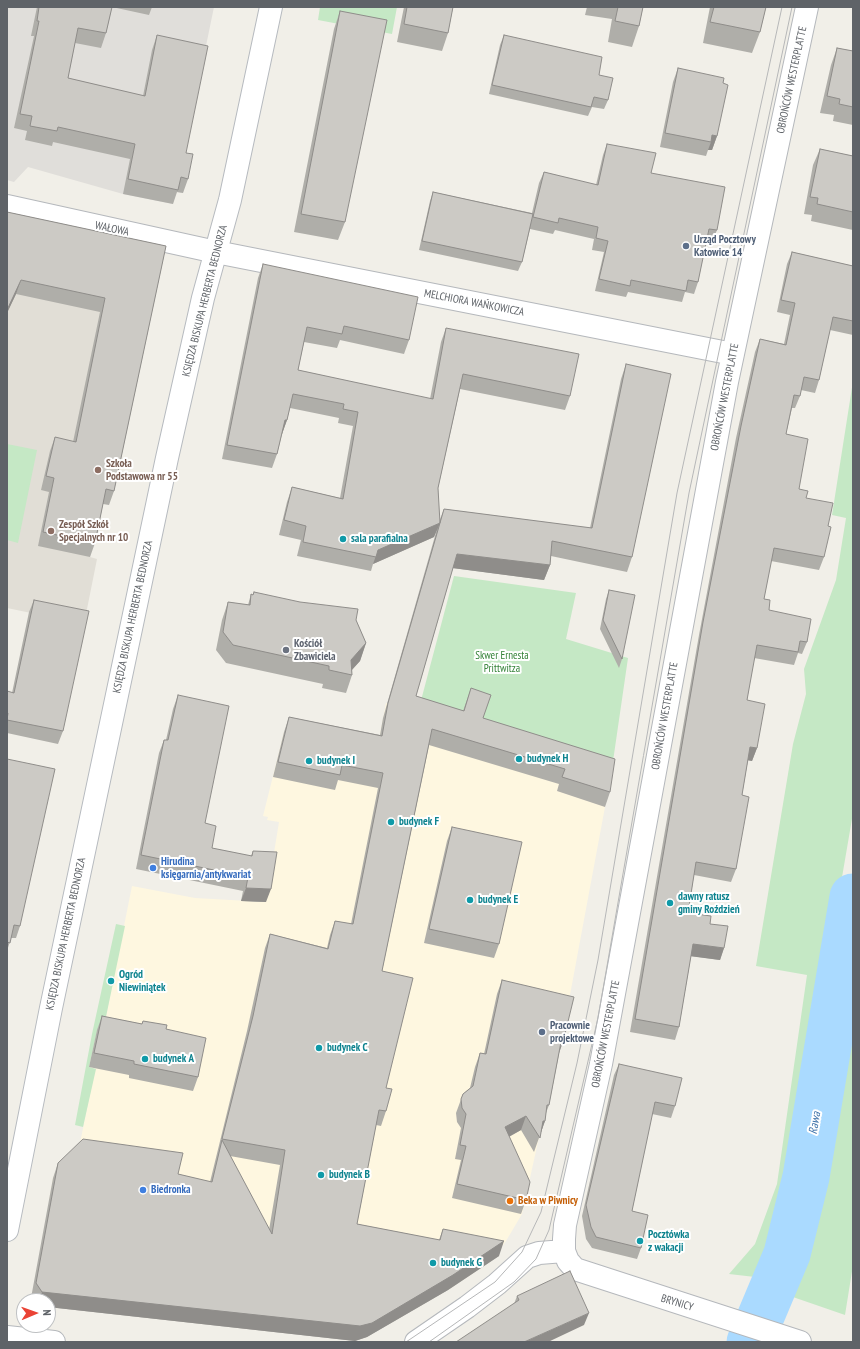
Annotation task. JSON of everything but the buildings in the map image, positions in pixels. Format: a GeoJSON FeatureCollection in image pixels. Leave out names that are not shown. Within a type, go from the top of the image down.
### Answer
{"type":"FeatureCollection","features":[{"type":"Feature","properties":{"kind":"street","name":"KSIĘDZA BISKUPA HERBERTA BEDNORZA"},"geometry":{"type":"LineString","coordinates":[[7,1230],[51,1008],[162,480],[203,298],[230,200],[271,7]]}},
{"type":"Feature","properties":{"kind":"street","name":"OBROŃCÓW WESTERPLATTE"},"geometry":{"type":"LineString","coordinates":[[564,1251],[565,1225],[601,1064],[733,354],[808,7]]}},
{"type":"Feature","properties":{"kind":"street","name":"WAŁOWA"},"geometry":{"type":"LineString","coordinates":[[7,206],[216,252]]}},
{"type":"Feature","properties":{"kind":"street","name":"MELCHIORA WAŃKOWICZA"},"geometry":{"type":"LineString","coordinates":[[216,252],[733,354]]}},
{"type":"Feature","properties":{"kind":"street","name":"BRYNICY"},"geometry":{"type":"LineString","coordinates":[[564,1251],[568,1261],[575,1269],[582,1272],[800,1342]]}},
{"type":"Feature","properties":{"kind":"street"},"geometry":{"type":"LineString","coordinates":[[416,1342],[473,1302],[527,1257],[564,1251]]}},
{"type":"Feature","properties":{"kind":"street"},"geometry":{"type":"LineString","coordinates":[[7,1337],[54,1342]]}},
{"type":"Feature","properties":{"kind":"shaded area"},"geometry":{"type":"Polygon","coordinates":[[[7,7],[214,7],[181,167],[188,168],[183,193],[175,192],[173,204],[123,194],[28,167],[14,182],[7,180],[7,7]]]}},
{"type":"Feature","properties":{"kind":"shaded area"},"geometry":{"type":"Polygon","coordinates":[[[7,228],[101,247],[102,503],[90,557],[97,559],[84,624],[7,608],[7,228]]]}},
{"type":"Feature","properties":{"kind":"shaded area"},"geometry":{"type":"Polygon","coordinates":[[[386,703],[609,773],[605,807],[567,1011],[522,1214],[506,1241],[491,1261],[448,1290],[47,1213],[53,1178],[78,1153],[95,1069],[89,1067],[97,1030],[103,1031],[132,886],[195,898],[266,902],[279,822],[267,820],[268,817],[263,816],[284,732],[377,750],[386,703]]]}},
{"type":"Feature","properties":{"kind":"green space"},"geometry":{"type":"Polygon","coordinates":[[[320,7],[397,7],[392,34],[318,20],[320,7]]]}},
{"type":"Feature","properties":{"kind":"green space"},"geometry":{"type":"Polygon","coordinates":[[[853,381],[853,813],[790,1181],[778,1228],[755,1277],[729,1274],[755,1244],[777,1184],[807,975],[756,966],[793,744],[806,694],[804,669],[836,580],[846,518],[832,515],[853,381]]]}},
{"type":"Feature","properties":{"kind":"green space"},"geometry":{"type":"Polygon","coordinates":[[[7,444],[37,450],[18,543],[7,540],[7,444]]]}},
{"type":"Feature","properties":{"kind":"green space","name":"Skwer Ernesta Prittwitza"},"geometry":{"type":"Polygon","coordinates":[[[454,576],[576,593],[566,639],[628,658],[612,768],[419,708],[454,576]]]}},
{"type":"Feature","properties":{"kind":"green space"},"geometry":{"type":"Polygon","coordinates":[[[116,924],[125,926],[103,1031],[97,1031],[89,1067],[96,1069],[83,1127],[75,1125],[92,1034],[116,924]]]}},
{"type":"Feature","properties":{"kind":"green space"},"geometry":{"type":"Polygon","coordinates":[[[853,1007],[853,1265],[845,1315],[790,1296],[812,1242],[853,1007]]]}},
{"type":"Feature","properties":{"kind":"waterway","name":"Rawa"},"geometry":{"type":"LineString","coordinates":[[750,1342],[787,1254],[806,1177],[853,897]]}},
{"type":"Feature","properties":{"kind":"tram line"},"geometry":{"type":"LineString","coordinates":[[406,1342],[495,1282],[522,1252],[541,1212],[577,1063],[598,960],[677,493],[782,7]]}},
{"type":"Feature","properties":{"kind":"tram line"},"geometry":{"type":"LineString","coordinates":[[429,1342],[514,1282],[536,1259],[549,1230],[598,1018],[689,493],[792,7]]}},
{"type":"Feature","properties":{"kind":"tram line"},"geometry":{"type":"LineString","coordinates":[[82,1342],[117,1342]]}},
{"type":"Feature","properties":{"kind":"place","name":"Urząd Pocztowy Katowice 14"},"geometry":{"type":"Point","coordinates":[686,246]}},
{"type":"Feature","properties":{"kind":"place","name":"Szkoła Podstawowa nr 55"},"geometry":{"type":"Point","coordinates":[98,470]}},
{"type":"Feature","properties":{"kind":"place","name":"Zespół Szkół Specjalnych nr 10"},"geometry":{"type":"Point","coordinates":[51,531]}},
{"type":"Feature","properties":{"kind":"place","name":"sala parafialna"},"geometry":{"type":"Point","coordinates":[343,539]}},
{"type":"Feature","properties":{"kind":"place","name":"Kościół Zbawiciela"},"geometry":{"type":"Point","coordinates":[286,650]}},
{"type":"Feature","properties":{"kind":"place","name":"budynek H"},"geometry":{"type":"Point","coordinates":[519,759]}},
{"type":"Feature","properties":{"kind":"place","name":"budynek I"},"geometry":{"type":"Point","coordinates":[309,761]}},
{"type":"Feature","properties":{"kind":"place","name":"budynek F"},"geometry":{"type":"Point","coordinates":[391,822]}},
{"type":"Feature","properties":{"kind":"place","name":"Hirudina księgarnia/antykwariat"},"geometry":{"type":"Point","coordinates":[153,868]}},
{"type":"Feature","properties":{"kind":"place","name":"budynek E"},"geometry":{"type":"Point","coordinates":[470,900]}},
{"type":"Feature","properties":{"kind":"place","name":"dawny ratusz gminy Roździeń"},"geometry":{"type":"Point","coordinates":[670,903]}},
{"type":"Feature","properties":{"kind":"place","name":"Ogród Niewiniątek"},"geometry":{"type":"Point","coordinates":[111,981]}},
{"type":"Feature","properties":{"kind":"place","name":"Pracownie projektowe"},"geometry":{"type":"Point","coordinates":[542,1032]}},
{"type":"Feature","properties":{"kind":"place","name":"budynek C"},"geometry":{"type":"Point","coordinates":[319,1048]}},
{"type":"Feature","properties":{"kind":"place","name":"budynek A"},"geometry":{"type":"Point","coordinates":[145,1059]}},
{"type":"Feature","properties":{"kind":"place","name":"budynek B"},"geometry":{"type":"Point","coordinates":[321,1175]}},
{"type":"Feature","properties":{"kind":"place","name":"Biedronka"},"geometry":{"type":"Point","coordinates":[143,1190]}},
{"type":"Feature","properties":{"kind":"place","name":"Beka w Piwnicy"},"geometry":{"type":"Point","coordinates":[510,1201]}},
{"type":"Feature","properties":{"kind":"place","name":"Pocztówka z wakacji"},"geometry":{"type":"Point","coordinates":[640,1241]}},
{"type":"Feature","properties":{"kind":"place","name":"budynek G"},"geometry":{"type":"Point","coordinates":[433,1263]}}]}
